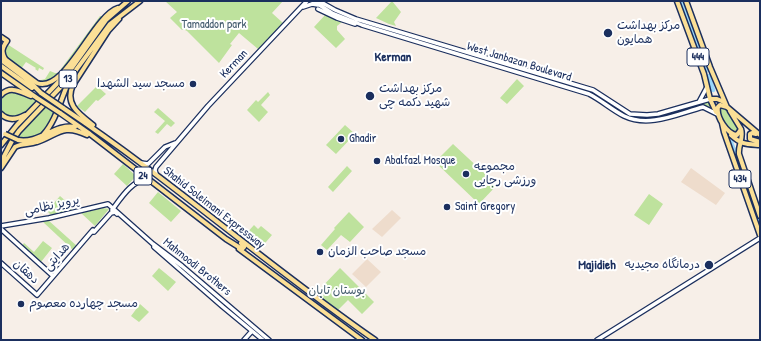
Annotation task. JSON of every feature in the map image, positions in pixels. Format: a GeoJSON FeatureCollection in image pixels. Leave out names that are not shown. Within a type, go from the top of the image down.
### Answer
{"type":"FeatureCollection","features":[{"type":"Feature","properties":{"kind":"main road","name":"13"},"geometry":{"type":"LineString","coordinates":[[1,145],[31,110],[71,69],[103,25],[120,7],[128,1]]}},
{"type":"Feature","properties":{"kind":"main road","name":"13"},"geometry":{"type":"LineString","coordinates":[[1,162],[19,131],[73,74],[107,27],[124,12],[140,1]]}},
{"type":"Feature","properties":{"kind":"main road","name":"Kerman"},"geometry":{"type":"LineString","coordinates":[[158,177],[155,170],[176,142],[306,1]]}},
{"type":"Feature","properties":{"kind":"main road","name":"West Janbazan Boulevard"},"geometry":{"type":"LineString","coordinates":[[313,1],[362,25],[589,94],[623,115],[640,120],[660,120],[703,107],[718,114]]}},
{"type":"Feature","properties":{"kind":"main road","name":"444"},"geometry":{"type":"LineString","coordinates":[[678,1],[710,99],[718,114]]}},
{"type":"Feature","properties":{"kind":"main road","name":"444"},"geometry":{"type":"LineString","coordinates":[[686,1],[710,67],[724,102],[729,109]]}},
{"type":"Feature","properties":{"kind":"main road"},"geometry":{"type":"LineString","coordinates":[[300,9],[312,4],[319,5],[349,23],[362,25]]}},
{"type":"Feature","properties":{"kind":"main road","name":"West Janbazan Boulevard"},"geometry":{"type":"LineString","coordinates":[[319,5],[356,19],[593,90],[625,112],[637,115],[658,114],[710,99]]}},
{"type":"Feature","properties":{"kind":"main road"},"geometry":{"type":"LineString","coordinates":[[3,60],[37,83],[44,85],[50,83],[72,61],[100,22],[114,9],[120,7]]}},
{"type":"Feature","properties":{"kind":"main road"},"geometry":{"type":"LineString","coordinates":[[102,134],[71,103],[70,92],[103,38],[124,12]]}},
{"type":"Feature","properties":{"kind":"main road"},"geometry":{"type":"LineString","coordinates":[[1,37],[6,41],[2,52],[3,60]]}},
{"type":"Feature","properties":{"kind":"main road"},"geometry":{"type":"LineString","coordinates":[[1,56],[3,60],[42,93]]}},
{"type":"Feature","properties":{"kind":"main road"},"geometry":{"type":"LineString","coordinates":[[12,65],[28,81]]}},
{"type":"Feature","properties":{"kind":"main road","name":"Shahid Soleimani Expressway"},"geometry":{"type":"LineString","coordinates":[[1,66],[102,134],[277,269],[375,340]]}},
{"type":"Feature","properties":{"kind":"main road"},"geometry":{"type":"LineString","coordinates":[[702,71],[704,73],[708,72],[710,67]]}},
{"type":"Feature","properties":{"kind":"main road","name":"24"},"geometry":{"type":"LineString","coordinates":[[1,73],[100,141],[226,239]]}},
{"type":"Feature","properties":{"kind":"main road"},"geometry":{"type":"LineString","coordinates":[[41,137],[52,122],[73,74]]}},
{"type":"Feature","properties":{"kind":"main road"},"geometry":{"type":"LineString","coordinates":[[699,102],[707,87]]}},
{"type":"Feature","properties":{"kind":"main road"},"geometry":{"type":"LineString","coordinates":[[1,95],[7,91],[15,90],[37,98]]}},
{"type":"Feature","properties":{"kind":"main road"},"geometry":{"type":"LineString","coordinates":[[589,94],[593,90]]}},
{"type":"Feature","properties":{"kind":"main road"},"geometry":{"type":"LineString","coordinates":[[710,99],[717,99],[724,102]]}},
{"type":"Feature","properties":{"kind":"main road"},"geometry":{"type":"LineString","coordinates":[[750,145],[741,142],[731,135],[718,114],[719,106],[722,105],[729,109],[760,136]]}},
{"type":"Feature","properties":{"kind":"main road"},"geometry":{"type":"LineString","coordinates":[[729,109],[741,129],[737,135],[734,135],[729,131]]}},
{"type":"Feature","properties":{"kind":"main road"},"geometry":{"type":"LineString","coordinates":[[1,114],[6,118],[16,119],[31,110]]}},
{"type":"Feature","properties":{"kind":"main road"},"geometry":{"type":"LineString","coordinates":[[637,115],[640,120]]}},
{"type":"Feature","properties":{"kind":"main road","name":"434"},"geometry":{"type":"LineString","coordinates":[[722,122],[724,132],[760,235]]}},
{"type":"Feature","properties":{"kind":"main road"},"geometry":{"type":"LineString","coordinates":[[1,130],[5,134],[18,140],[27,141],[68,126],[78,128],[90,134]]}},
{"type":"Feature","properties":{"kind":"main road","name":"434"},"geometry":{"type":"LineString","coordinates":[[741,129],[742,132],[739,154],[760,216]]}},
{"type":"Feature","properties":{"kind":"main road"},"geometry":{"type":"LineString","coordinates":[[1,168],[15,147],[18,145],[35,143],[63,130],[75,130],[100,141]]}},
{"type":"Feature","properties":{"kind":"main road"},"geometry":{"type":"LineString","coordinates":[[760,136],[752,133],[749,138],[760,142]]}},
{"type":"Feature","properties":{"kind":"main road","name":"Kerman"},"geometry":{"type":"LineString","coordinates":[[141,163],[148,164],[167,146],[176,142]]}},
{"type":"Feature","properties":{"kind":"main road"},"geometry":{"type":"LineString","coordinates":[[739,154],[743,147],[760,145]]}},
{"type":"Feature","properties":{"kind":"main road"},"geometry":{"type":"LineString","coordinates":[[160,152],[161,156],[166,155]]}},
{"type":"Feature","properties":{"kind":"main road","name":"هدایتی"},"geometry":{"type":"LineString","coordinates":[[37,295],[129,189],[140,180],[148,179]]}},
{"type":"Feature","properties":{"kind":"main road","name":"Mahmoodi Brothers"},"geometry":{"type":"LineString","coordinates":[[108,204],[234,317],[263,340]]}},
{"type":"Feature","properties":{"kind":"main road","name":"پرویز نظامی"},"geometry":{"type":"LineString","coordinates":[[1,226],[49,218],[108,204]]}},
{"type":"Feature","properties":{"kind":"main road","name":"هدایتی"},"geometry":{"type":"LineString","coordinates":[[92,232],[94,232],[111,212],[114,212],[152,244]]}},
{"type":"Feature","properties":{"kind":"main road"},"geometry":{"type":"LineString","coordinates":[[1,229],[53,276]]}},
{"type":"Feature","properties":{"kind":"main road"},"geometry":{"type":"LineString","coordinates":[[226,239],[241,248],[244,248],[244,245],[229,232]]}},
{"type":"Feature","properties":{"kind":"main road"},"geometry":{"type":"LineString","coordinates":[[597,340],[760,238]]}},
{"type":"Feature","properties":{"kind":"main road","name":"Shahid Soleimani Expressway"},"geometry":{"type":"LineString","coordinates":[[226,239],[362,340]]}},
{"type":"Feature","properties":{"kind":"main road","name":"Mahmoodi Brothers"},"geometry":{"type":"LineString","coordinates":[[152,244],[238,313],[269,340]]}},
{"type":"Feature","properties":{"kind":"main road"},"geometry":{"type":"LineString","coordinates":[[259,264],[249,254],[250,251],[253,251],[264,259]]}},
{"type":"Feature","properties":{"kind":"main road","name":"دهقان"},"geometry":{"type":"LineString","coordinates":[[1,263],[37,295]]}},
{"type":"Feature","properties":{"kind":"main road"},"geometry":{"type":"LineString","coordinates":[[234,317],[238,313]]}},
{"type":"Feature","properties":{"kind":"main road"},"geometry":{"type":"LineString","coordinates":[[244,340],[252,331]]}},
{"type":"Feature","properties":{"kind":"main road"},"geometry":{"type":"LineString","coordinates":[[248,336],[253,334],[258,336]]}},
{"type":"Feature","properties":{"kind":"shaded area"},"geometry":{"type":"Polygon","coordinates":[[[691,168],[725,193],[716,205],[681,182],[691,168]]]}},
{"type":"Feature","properties":{"kind":"shaded area"},"geometry":{"type":"Polygon","coordinates":[[[392,210],[401,218],[382,237],[372,229],[392,210]]]}},
{"type":"Feature","properties":{"kind":"shaded area"},"geometry":{"type":"Polygon","coordinates":[[[367,259],[381,272],[366,287],[352,274],[367,259]]]}},
{"type":"Feature","properties":{"kind":"green space","name":"Tamaddon park"},"geometry":{"type":"Polygon","coordinates":[[[165,1],[283,1],[272,13],[283,23],[258,49],[239,33],[230,44],[232,45],[219,63],[187,31],[182,30],[170,18],[177,12],[165,1]]]}},
{"type":"Feature","properties":{"kind":"green space"},"geometry":{"type":"Polygon","coordinates":[[[315,1],[339,13],[586,90],[584,91],[367,26],[333,12],[315,1]]]}},
{"type":"Feature","properties":{"kind":"green space"},"geometry":{"type":"Polygon","coordinates":[[[392,1],[401,12],[394,22],[396,26],[376,18],[392,1]]]}},
{"type":"Feature","properties":{"kind":"green space"},"geometry":{"type":"Polygon","coordinates":[[[326,14],[342,22],[337,26],[337,30],[345,39],[336,48],[314,27],[326,14]]]}},
{"type":"Feature","properties":{"kind":"green space"},"geometry":{"type":"Polygon","coordinates":[[[100,16],[103,18],[89,33],[63,70],[51,81],[39,83],[41,80],[45,79],[50,71],[58,73],[100,16]]]}},
{"type":"Feature","properties":{"kind":"green space"},"geometry":{"type":"Polygon","coordinates":[[[7,44],[44,68],[43,70],[39,68],[38,71],[26,62],[21,69],[6,58],[3,51],[7,44]]]}},
{"type":"Feature","properties":{"kind":"green space"},"geometry":{"type":"Polygon","coordinates":[[[517,79],[524,86],[507,104],[500,98],[517,79]]]}},
{"type":"Feature","properties":{"kind":"green space"},"geometry":{"type":"Polygon","coordinates":[[[97,86],[106,94],[98,101],[96,100],[85,112],[77,106],[97,86]]]}},
{"type":"Feature","properties":{"kind":"green space"},"geometry":{"type":"Polygon","coordinates":[[[14,90],[37,101],[24,114],[16,118],[4,114],[1,106],[1,97],[5,93],[14,90]]]}},
{"type":"Feature","properties":{"kind":"green space"},"geometry":{"type":"Polygon","coordinates":[[[268,92],[270,95],[261,105],[268,112],[259,122],[247,110],[256,100],[258,102],[268,92]]]}},
{"type":"Feature","properties":{"kind":"green space"},"geometry":{"type":"Polygon","coordinates":[[[709,102],[712,109],[703,106],[660,118],[641,119],[641,116],[667,114],[709,102]]]}},
{"type":"Feature","properties":{"kind":"green space"},"geometry":{"type":"Polygon","coordinates":[[[721,106],[728,109],[740,129],[737,134],[724,123],[719,111],[719,107],[721,106]]]}},
{"type":"Feature","properties":{"kind":"green space"},"geometry":{"type":"Polygon","coordinates":[[[44,107],[54,113],[45,130],[30,138],[16,138],[44,107]]]}},
{"type":"Feature","properties":{"kind":"green space"},"geometry":{"type":"Polygon","coordinates":[[[158,108],[175,123],[171,127],[167,124],[158,134],[155,132],[165,121],[154,112],[158,108]]]}},
{"type":"Feature","properties":{"kind":"green space","name":"Ghadir"},"geometry":{"type":"Polygon","coordinates":[[[345,125],[355,134],[336,154],[326,145],[345,125]]]}},
{"type":"Feature","properties":{"kind":"green space","name":"مجموعه ورزشی رجایی"},"geometry":{"type":"Polygon","coordinates":[[[453,144],[497,185],[479,204],[435,162],[453,144]]]}},
{"type":"Feature","properties":{"kind":"green space"},"geometry":{"type":"Polygon","coordinates":[[[123,164],[136,176],[127,186],[114,174],[123,164]]]}},
{"type":"Feature","properties":{"kind":"green space"},"geometry":{"type":"Polygon","coordinates":[[[347,166],[352,171],[333,192],[328,187],[347,166]]]}},
{"type":"Feature","properties":{"kind":"green space"},"geometry":{"type":"Polygon","coordinates":[[[158,192],[181,211],[171,222],[149,203],[158,192]]]}},
{"type":"Feature","properties":{"kind":"green space"},"geometry":{"type":"Polygon","coordinates":[[[649,194],[663,204],[649,225],[634,215],[649,194]]]}},
{"type":"Feature","properties":{"kind":"green space"},"geometry":{"type":"Polygon","coordinates":[[[60,196],[75,209],[51,215],[47,211],[60,196]]]}},
{"type":"Feature","properties":{"kind":"green space"},"geometry":{"type":"Polygon","coordinates":[[[103,208],[109,209],[95,226],[81,213],[103,208]]]}},
{"type":"Feature","properties":{"kind":"green space"},"geometry":{"type":"Polygon","coordinates":[[[349,212],[364,227],[350,242],[341,235],[327,250],[321,245],[349,212]]]}},
{"type":"Feature","properties":{"kind":"green space"},"geometry":{"type":"Polygon","coordinates":[[[48,220],[77,246],[73,250],[43,222],[48,220]]]}},
{"type":"Feature","properties":{"kind":"green space"},"geometry":{"type":"Polygon","coordinates":[[[254,225],[258,229],[261,226],[272,235],[260,249],[244,236],[254,225]]]}},
{"type":"Feature","properties":{"kind":"green space"},"geometry":{"type":"Polygon","coordinates":[[[43,241],[52,248],[41,262],[22,246],[24,243],[34,252],[43,241]]]}},
{"type":"Feature","properties":{"kind":"green space"},"geometry":{"type":"Polygon","coordinates":[[[159,268],[176,282],[168,291],[152,276],[159,268]]]}},
{"type":"Feature","properties":{"kind":"green space","name":"بوستان تابان"},"geometry":{"type":"Polygon","coordinates":[[[340,268],[374,302],[362,314],[348,300],[338,310],[316,293],[340,268]]]}},
{"type":"Feature","properties":{"kind":"green space"},"geometry":{"type":"Polygon","coordinates":[[[140,304],[149,312],[139,322],[131,316],[140,304]]]}},
{"type":"Feature","properties":{"kind":"waterway"},"geometry":{"type":"LineString","coordinates":[[681,1],[706,71]]}},
{"type":"Feature","properties":{"kind":"waterway"},"geometry":{"type":"LineString","coordinates":[[709,76],[713,90]]}},
{"type":"Feature","properties":{"kind":"waterway"},"geometry":{"type":"LineString","coordinates":[[730,139],[760,227]]}},
{"type":"Feature","properties":{"kind":"place","name":"مرکز بهداشت همایون"},"geometry":{"type":"Point","coordinates":[608,33]}},
{"type":"Feature","properties":{"kind":"place","name":"مسجد سید الشهدا"},"geometry":{"type":"Point","coordinates":[193,84]}},
{"type":"Feature","properties":{"kind":"place","name":"مرکز بهداشت شهید دکمه چی"},"geometry":{"type":"Point","coordinates":[370,96]}},
{"type":"Feature","properties":{"kind":"place","name":"Ghadir"},"geometry":{"type":"Point","coordinates":[341,139]}},
{"type":"Feature","properties":{"kind":"place","name":"Abalfazl Mosque"},"geometry":{"type":"Point","coordinates":[377,161]}},
{"type":"Feature","properties":{"kind":"place","name":"مجموعه ورزشی رجایی"},"geometry":{"type":"Point","coordinates":[466,174]}},
{"type":"Feature","properties":{"kind":"place","name":"Saint Gregory"},"geometry":{"type":"Point","coordinates":[447,207]}},
{"type":"Feature","properties":{"kind":"place","name":"مسجد صاحب الزمان"},"geometry":{"type":"Point","coordinates":[320,252]}},
{"type":"Feature","properties":{"kind":"place","name":"درمانگاه مجیدیه"},"geometry":{"type":"Point","coordinates":[709,265]}},
{"type":"Feature","properties":{"kind":"place","name":"مسجد چهارده معصوم"},"geometry":{"type":"Point","coordinates":[21,304]}},
{"type":"Feature","properties":{"kind":"district","name":"Kerman"},"geometry":{"type":"Point","coordinates":[393,58]}},
{"type":"Feature","properties":{"kind":"district","name":"Majidieh"},"geometry":{"type":"Point","coordinates":[597,266]}}]}
